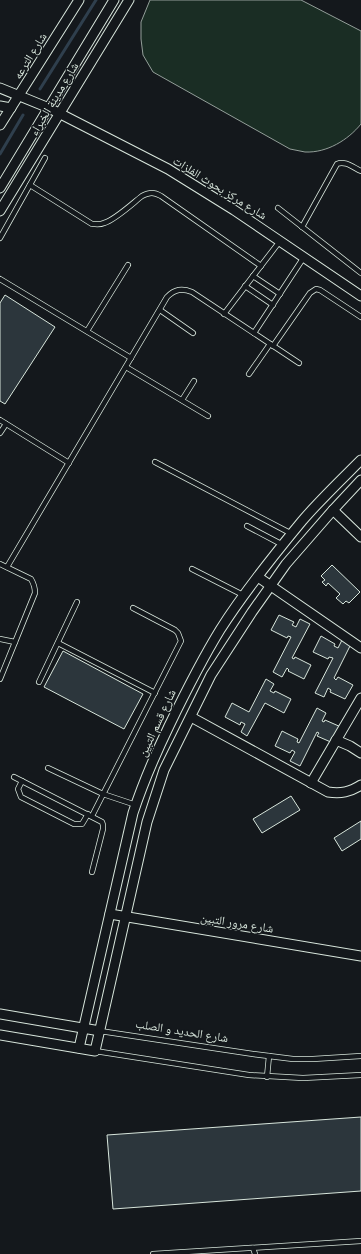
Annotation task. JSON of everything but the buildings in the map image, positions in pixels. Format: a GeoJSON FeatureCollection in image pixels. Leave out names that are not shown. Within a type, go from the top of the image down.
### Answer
{"type":"FeatureCollection","features":[{"type":"Feature","properties":{"kind":"street","name":"شارع الترعه"},"geometry":{"type":"LineString","coordinates":[[0,125],[79,0]]}},
{"type":"Feature","properties":{"kind":"street","name":"شارع مدينة الخبراء"},"geometry":{"type":"LineString","coordinates":[[0,188],[114,0]]}},
{"type":"Feature","properties":{"kind":"street","name":"شارع مدينة الخبراء"},"geometry":{"type":"LineString","coordinates":[[0,211],[129,0]]}},
{"type":"Feature","properties":{"kind":"street","name":"شارع مركز بحوث الفلزات"},"geometry":{"type":"LineString","coordinates":[[0,88],[49,108],[168,169],[234,210],[361,296]]}},
{"type":"Feature","properties":{"kind":"street"},"geometry":{"type":"LineString","coordinates":[[0,106],[11,108]]}},
{"type":"Feature","properties":{"kind":"street","name":"شارع قسم التبين"},"geometry":{"type":"LineString","coordinates":[[79,1048],[127,837],[136,805],[153,760],[188,686],[221,629],[258,577],[292,534],[361,460]]}},
{"type":"Feature","properties":{"kind":"street"},"geometry":{"type":"LineString","coordinates":[[0,1035],[95,1051],[137,860],[152,805],[172,753],[211,675],[270,585],[286,564],[361,480]]}},
{"type":"Feature","properties":{"kind":"street"},"geometry":{"type":"LineString","coordinates":[[333,510],[361,537]]}},
{"type":"Feature","properties":{"kind":"street"},"geometry":{"type":"LineString","coordinates":[[258,577],[361,648]]}},
{"type":"Feature","properties":{"kind":"street"},"geometry":{"type":"LineString","coordinates":[[311,783],[361,698]]}},
{"type":"Feature","properties":{"kind":"street"},"geometry":{"type":"LineString","coordinates":[[191,717],[328,792],[347,792],[361,785]]}},
{"type":"Feature","properties":{"kind":"street"},"geometry":{"type":"LineString","coordinates":[[336,740],[361,753]]}},
{"type":"Feature","properties":{"kind":"street","name":"شارع مرور التبين"},"geometry":{"type":"LineString","coordinates":[[110,914],[361,956]]}},
{"type":"Feature","properties":{"kind":"street","name":"شارع الحديد و الصلب"},"geometry":{"type":"LineString","coordinates":[[0,1014],[100,1031]]}},
{"type":"Feature","properties":{"kind":"lane"},"geometry":{"type":"LineString","coordinates":[[0,238],[45,158]]}},
{"type":"Feature","properties":{"kind":"lane"},"geometry":{"type":"LineString","coordinates":[[302,227],[337,164],[341,162],[345,163],[361,172]]}},
{"type":"Feature","properties":{"kind":"lane"},"geometry":{"type":"LineString","coordinates":[[30,185],[92,224],[99,225],[112,220],[142,196],[148,193],[155,193],[261,266]]}},
{"type":"Feature","properties":{"kind":"lane"},"geometry":{"type":"LineString","coordinates":[[278,208],[361,273]]}},
{"type":"Feature","properties":{"kind":"lane"},"geometry":{"type":"LineString","coordinates":[[224,314],[280,241]]}},
{"type":"Feature","properties":{"kind":"lane"},"geometry":{"type":"LineString","coordinates":[[254,333],[304,257]]}},
{"type":"Feature","properties":{"kind":"lane"},"geometry":{"type":"LineString","coordinates":[[87,331],[128,265]]}},
{"type":"Feature","properties":{"kind":"lane"},"geometry":{"type":"LineString","coordinates":[[253,276],[280,294]]}},
{"type":"Feature","properties":{"kind":"lane"},"geometry":{"type":"LineString","coordinates":[[0,279],[131,358]]}},
{"type":"Feature","properties":{"kind":"lane"},"geometry":{"type":"LineString","coordinates":[[245,286],[273,305]]}},
{"type":"Feature","properties":{"kind":"lane"},"geometry":{"type":"LineString","coordinates":[[7,567],[167,297],[172,292],[179,289],[192,292],[299,363]]}},
{"type":"Feature","properties":{"kind":"lane"},"geometry":{"type":"LineString","coordinates":[[249,374],[310,293],[316,289],[320,290],[361,317]]}},
{"type":"Feature","properties":{"kind":"lane"},"geometry":{"type":"LineString","coordinates":[[160,310],[193,333]]}},
{"type":"Feature","properties":{"kind":"lane"},"geometry":{"type":"LineString","coordinates":[[126,366],[208,416]]}},
{"type":"Feature","properties":{"kind":"lane"},"geometry":{"type":"LineString","coordinates":[[182,400],[194,381]]}},
{"type":"Feature","properties":{"kind":"lane"},"geometry":{"type":"LineString","coordinates":[[0,420],[69,463]]}},
{"type":"Feature","properties":{"kind":"lane"},"geometry":{"type":"LineString","coordinates":[[0,433],[6,424]]}},
{"type":"Feature","properties":{"kind":"lane"},"geometry":{"type":"LineString","coordinates":[[155,462],[292,534]]}},
{"type":"Feature","properties":{"kind":"lane"},"geometry":{"type":"LineString","coordinates":[[247,526],[283,545]]}},
{"type":"Feature","properties":{"kind":"lane"},"geometry":{"type":"LineString","coordinates":[[0,564],[31,579],[35,588],[35,593],[0,679]]}},
{"type":"Feature","properties":{"kind":"lane"},"geometry":{"type":"LineString","coordinates":[[192,568],[244,596]]}},
{"type":"Feature","properties":{"kind":"lane"},"geometry":{"type":"LineString","coordinates":[[39,682],[77,602]]}},
{"type":"Feature","properties":{"kind":"lane"},"geometry":{"type":"LineString","coordinates":[[22,781],[18,789],[21,796],[74,824],[82,824],[90,815],[103,794],[181,642],[180,637],[175,630],[133,608]]}},
{"type":"Feature","properties":{"kind":"lane"},"geometry":{"type":"LineString","coordinates":[[0,639],[15,642]]}},
{"type":"Feature","properties":{"kind":"lane"},"geometry":{"type":"LineString","coordinates":[[58,643],[155,693]]}},
{"type":"Feature","properties":{"kind":"lane"},"geometry":{"type":"LineString","coordinates":[[48,768],[103,794],[136,805]]}},
{"type":"Feature","properties":{"kind":"lane"},"geometry":{"type":"LineString","coordinates":[[14,777],[102,822],[103,825],[92,872]]}},
{"type":"Feature","properties":{"kind":"lane","name":"شارع الحديد و الصلب"},"geometry":{"type":"LineString","coordinates":[[100,1031],[293,1059],[361,1056]]}},
{"type":"Feature","properties":{"kind":"lane"},"geometry":{"type":"LineString","coordinates":[[95,1051],[267,1077],[314,1078],[361,1075]]}},
{"type":"Feature","properties":{"kind":"lane"},"geometry":{"type":"LineString","coordinates":[[267,1077],[269,1056]]}},
{"type":"Feature","properties":{"kind":"lane"},"geometry":{"type":"LineString","coordinates":[[153,1254],[361,1241]]}},
{"type":"Feature","properties":{"kind":"lane"},"geometry":{"type":"LineString","coordinates":[[253,1248],[254,1254]]}},
{"type":"Feature","properties":{"kind":"green space"},"geometry":{"type":"Polygon","coordinates":[[[150,0],[301,0],[361,31],[361,124],[350,135],[329,148],[313,152],[290,149],[153,72],[143,55],[141,39],[141,22],[150,0]]]}},
{"type":"Feature","properties":{"kind":"waterway"},"geometry":{"type":"LineString","coordinates":[[40,89],[96,0]]}},
{"type":"Feature","properties":{"kind":"waterway"},"geometry":{"type":"LineString","coordinates":[[0,154],[23,115]]}}]}
